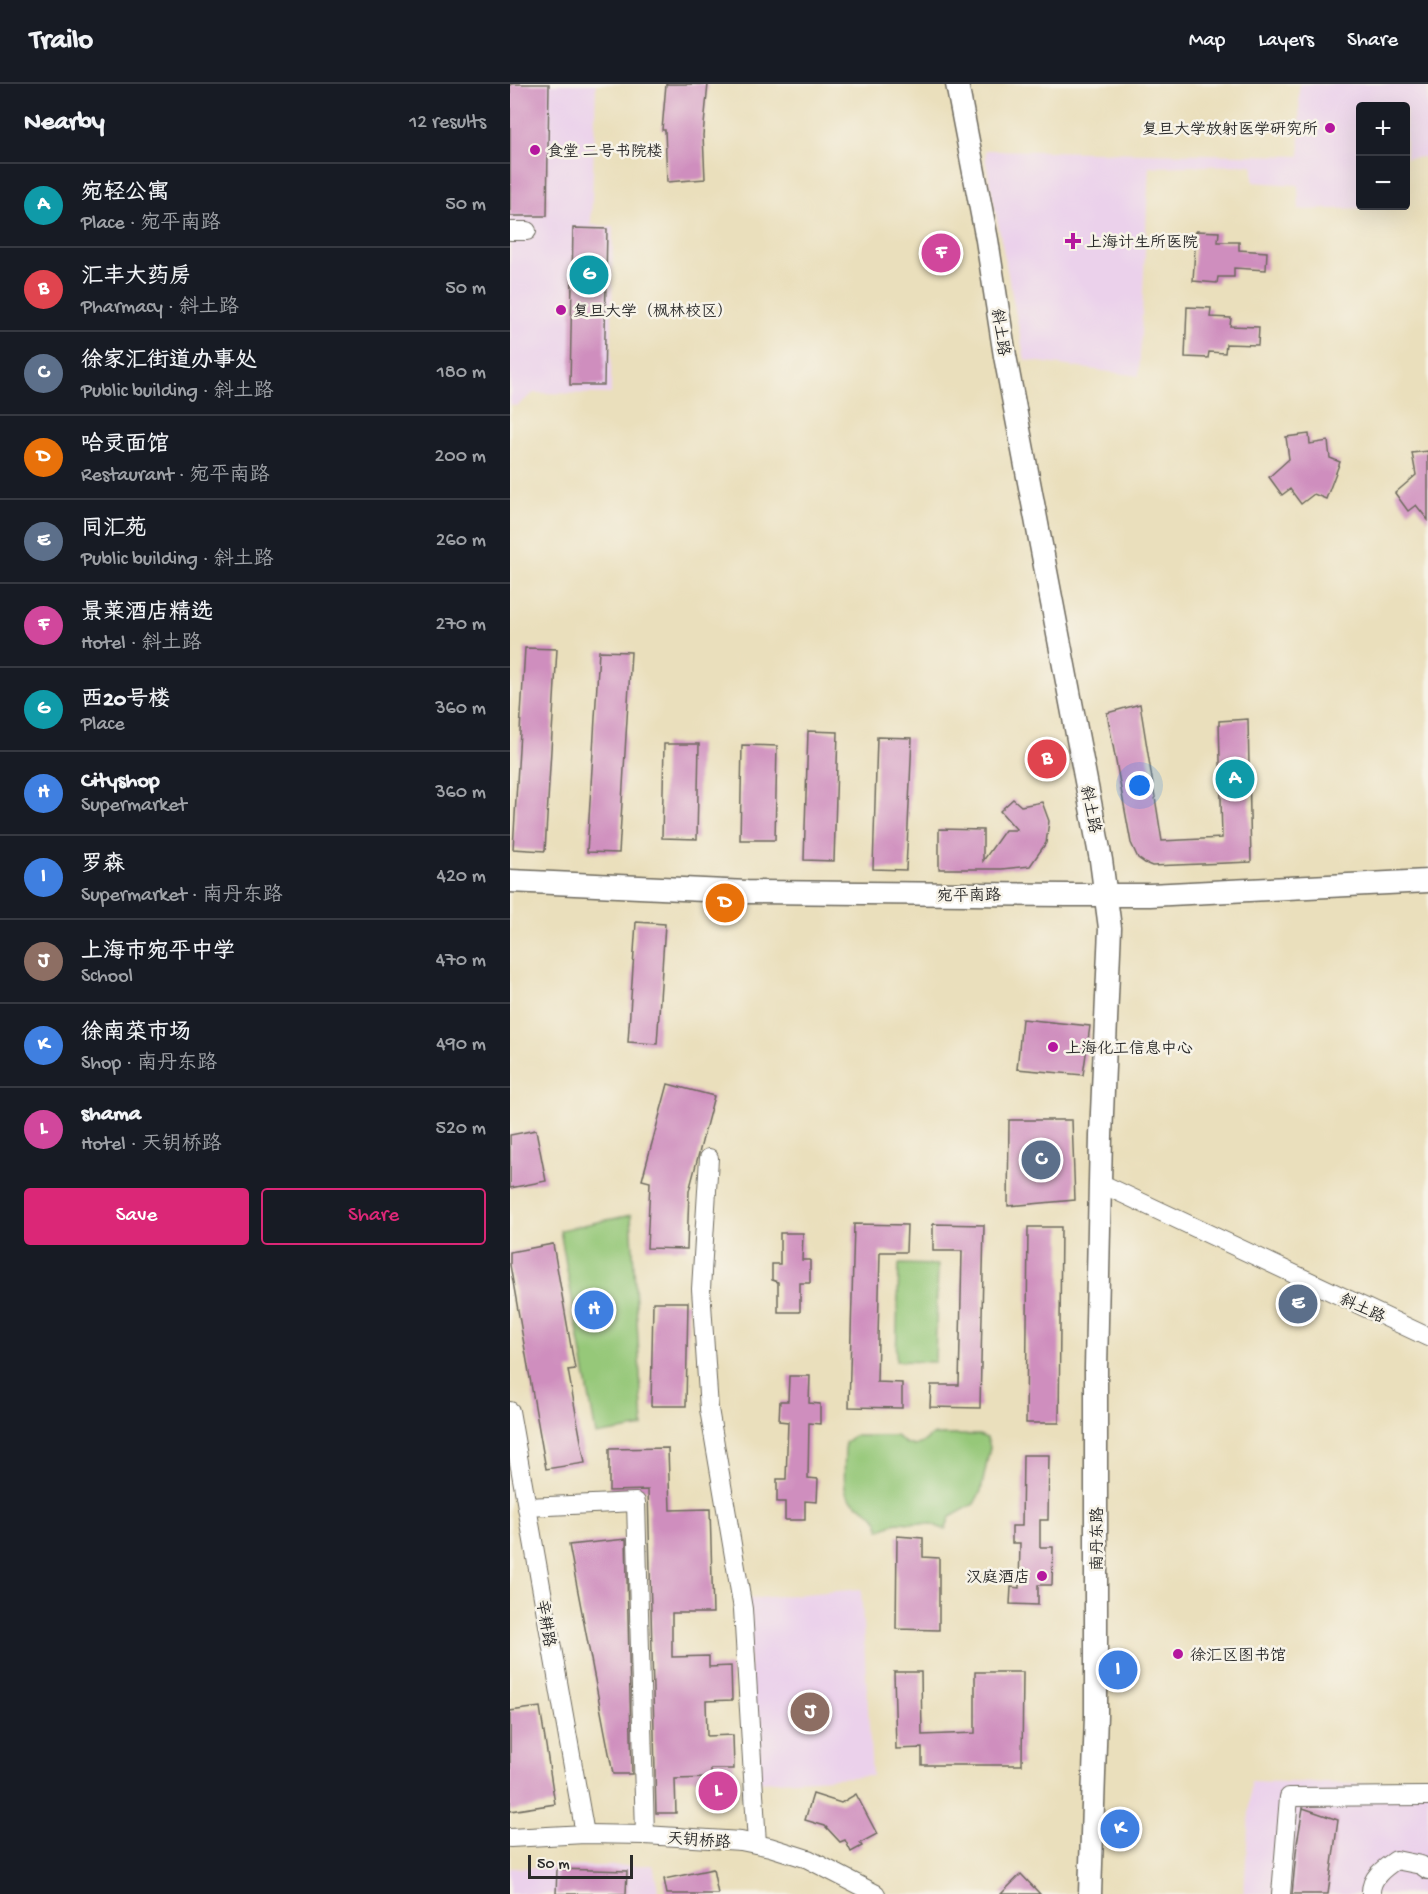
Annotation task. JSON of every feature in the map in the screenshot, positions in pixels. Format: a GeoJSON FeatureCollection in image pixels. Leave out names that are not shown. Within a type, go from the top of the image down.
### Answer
{"type":"FeatureCollection","features":[{"type":"Feature","properties":{"kind":"main road","name":"斜土路"},"geometry":{"type":"LineString","coordinates":[[957,84],[987,240],[1005,356],[1106,895],[1110,928],[1101,1183]]}},
{"type":"Feature","properties":{"kind":"main road","name":"宛平南路"},"geometry":{"type":"LineString","coordinates":[[510,881],[747,892],[1106,895],[1161,895],[1428,881]]}},
{"type":"Feature","properties":{"kind":"main road","name":"南丹东路"},"geometry":{"type":"LineString","coordinates":[[1090,1894],[1095,1715],[1096,1368],[1101,1183]]}},
{"type":"Feature","properties":{"kind":"street"},"geometry":{"type":"LineString","coordinates":[[709,1158],[701,1289],[709,1408],[743,1609],[757,1844]]}},
{"type":"Feature","properties":{"kind":"street","name":"斜土路"},"geometry":{"type":"LineString","coordinates":[[1101,1183],[1428,1337]]}},
{"type":"Feature","properties":{"kind":"street","name":"辛耕路"},"geometry":{"type":"LineString","coordinates":[[510,1411],[585,1834]]}},
{"type":"Feature","properties":{"kind":"street"},"geometry":{"type":"LineString","coordinates":[[527,1507],[636,1502],[645,1835]]}},
{"type":"Feature","properties":{"kind":"street"},"geometry":{"type":"LineString","coordinates":[[1281,1894],[1289,1797],[1428,1796]]}},
{"type":"Feature","properties":{"kind":"street","name":"天钥桥路"},"geometry":{"type":"LineString","coordinates":[[510,1838],[585,1834],[741,1841],[808,1859],[876,1894]]}},
{"type":"Feature","properties":{"kind":"street"},"geometry":{"type":"LineString","coordinates":[[1371,1894],[1371,1887],[1381,1871],[1396,1860],[1421,1865],[1428,1870]]}},
{"type":"Feature","properties":{"kind":"shaded area","name":"复旦大学（枫林校区）"},"geometry":{"type":"Polygon","coordinates":[[[510,84],[596,84],[591,225],[613,227],[611,394],[534,393],[517,406],[510,405],[510,84]]]}},
{"type":"Feature","properties":{"kind":"shaded area","name":"上海计生所医院"},"geometry":{"type":"Polygon","coordinates":[[[1299,84],[1428,84],[1428,157],[1410,158],[1410,102],[1356,102],[1356,208],[1299,210],[1298,185],[1253,182],[1253,165],[1149,167],[1139,376],[1025,360],[985,150],[1300,156],[1299,84]]]}},
{"type":"Feature","properties":{"kind":"shaded area"},"geometry":{"type":"Polygon","coordinates":[[[861,1589],[872,1776],[756,1782],[746,1599],[861,1589]]]}},
{"type":"Feature","properties":{"kind":"shaded area"},"geometry":{"type":"Polygon","coordinates":[[[1251,1781],[1428,1786],[1428,1894],[1244,1894],[1251,1781]]]}},
{"type":"Feature","properties":{"kind":"shaded area"},"geometry":{"type":"Polygon","coordinates":[[[653,1865],[659,1894],[510,1894],[510,1868],[653,1865]]]}},
{"type":"Feature","properties":{"kind":"green space"},"geometry":{"type":"Polygon","coordinates":[[[631,1215],[643,1427],[596,1435],[560,1230],[631,1215]]]}},
{"type":"Feature","properties":{"kind":"green space"},"geometry":{"type":"Polygon","coordinates":[[[899,1264],[938,1265],[935,1362],[896,1361],[899,1264]]]}},
{"type":"Feature","properties":{"kind":"green space"},"geometry":{"type":"Polygon","coordinates":[[[932,1435],[979,1435],[987,1438],[990,1447],[981,1491],[974,1504],[950,1517],[945,1530],[932,1524],[897,1522],[880,1530],[874,1516],[849,1498],[846,1492],[845,1443],[853,1436],[896,1436],[914,1446],[932,1435]]]}},
{"type":"Feature","properties":{"kind":"building","name":"食堂 二号书院楼"},"geometry":{"type":"Polygon","coordinates":[[[510,84],[549,84],[547,216],[510,216],[510,84]]]}},
{"type":"Feature","properties":{"kind":"building"},"geometry":{"type":"Polygon","coordinates":[[[666,84],[708,84],[703,135],[705,179],[667,182],[665,130],[662,130],[666,84]]]}},
{"type":"Feature","properties":{"kind":"building"},"geometry":{"type":"Polygon","coordinates":[[[573,228],[607,229],[604,385],[570,385],[573,228]]]}},
{"type":"Feature","properties":{"kind":"building"},"geometry":{"type":"Polygon","coordinates":[[[1196,231],[1219,232],[1218,242],[1239,242],[1239,250],[1267,252],[1266,270],[1234,268],[1234,277],[1218,277],[1217,283],[1193,281],[1196,231]]]}},
{"type":"Feature","properties":{"kind":"building"},"geometry":{"type":"Polygon","coordinates":[[[1187,307],[1211,308],[1210,317],[1231,318],[1230,326],[1259,327],[1258,345],[1226,344],[1225,353],[1209,352],[1208,358],[1185,357],[1187,307]]]}},
{"type":"Feature","properties":{"kind":"building"},"geometry":{"type":"Polygon","coordinates":[[[1309,434],[1310,444],[1328,441],[1330,458],[1340,462],[1326,499],[1314,494],[1301,504],[1290,489],[1282,495],[1269,477],[1289,459],[1286,437],[1309,434]]]}},
{"type":"Feature","properties":{"kind":"building"},"geometry":{"type":"Polygon","coordinates":[[[1428,451],[1428,520],[1416,505],[1408,511],[1395,493],[1416,475],[1412,453],[1428,451]]]}},
{"type":"Feature","properties":{"kind":"building"},"geometry":{"type":"Polygon","coordinates":[[[525,648],[557,649],[545,851],[513,849],[525,648]]]}},
{"type":"Feature","properties":{"kind":"building"},"geometry":{"type":"Polygon","coordinates":[[[599,651],[631,652],[619,853],[587,852],[599,651]]]}},
{"type":"Feature","properties":{"kind":"building"},"geometry":{"type":"Polygon","coordinates":[[[1140,704],[1162,841],[1222,838],[1219,721],[1248,719],[1251,862],[1152,866],[1138,858],[1131,843],[1107,713],[1140,704]]]}},
{"type":"Feature","properties":{"kind":"building"},"geometry":{"type":"Polygon","coordinates":[[[808,731],[838,732],[834,861],[804,860],[808,731]]]}},
{"type":"Feature","properties":{"kind":"building"},"geometry":{"type":"Polygon","coordinates":[[[877,737],[912,738],[906,870],[873,869],[877,737]]]}},
{"type":"Feature","properties":{"kind":"building"},"geometry":{"type":"Polygon","coordinates":[[[664,744],[699,744],[697,839],[662,838],[664,744]]]}},
{"type":"Feature","properties":{"kind":"building"},"geometry":{"type":"Polygon","coordinates":[[[742,745],[777,746],[775,840],[740,840],[742,745]]]}},
{"type":"Feature","properties":{"kind":"building"},"geometry":{"type":"Polygon","coordinates":[[[1013,799],[1021,806],[1042,802],[1049,821],[1046,843],[1030,866],[1002,869],[939,869],[939,829],[983,830],[983,861],[1005,830],[1017,830],[1000,811],[1013,799]]]}},
{"type":"Feature","properties":{"kind":"building"},"geometry":{"type":"Polygon","coordinates":[[[636,922],[665,924],[657,1044],[628,1042],[636,922]]]}},
{"type":"Feature","properties":{"kind":"building","name":"上海化工信息中心"},"geometry":{"type":"Polygon","coordinates":[[[1022,1019],[1090,1026],[1083,1075],[1017,1069],[1022,1019]]]}},
{"type":"Feature","properties":{"kind":"building"},"geometry":{"type":"Polygon","coordinates":[[[668,1084],[714,1096],[689,1191],[687,1249],[647,1248],[650,1182],[642,1180],[668,1084]]]}},
{"type":"Feature","properties":{"kind":"building"},"geometry":{"type":"Polygon","coordinates":[[[1009,1120],[1072,1120],[1075,1200],[1008,1206],[1009,1120]]]}},
{"type":"Feature","properties":{"kind":"building"},"geometry":{"type":"Polygon","coordinates":[[[536,1130],[546,1181],[510,1188],[510,1135],[536,1130]]]}},
{"type":"Feature","properties":{"kind":"building"},"geometry":{"type":"Polygon","coordinates":[[[854,1224],[907,1225],[906,1252],[880,1252],[877,1382],[902,1383],[902,1408],[849,1407],[854,1224]]]}},
{"type":"Feature","properties":{"kind":"building"},"geometry":{"type":"Polygon","coordinates":[[[933,1224],[984,1225],[980,1408],[930,1407],[931,1385],[959,1385],[962,1251],[933,1251],[933,1224]]]}},
{"type":"Feature","properties":{"kind":"building"},"geometry":{"type":"Polygon","coordinates":[[[1028,1227],[1061,1227],[1059,1423],[1026,1423],[1028,1227]]]}},
{"type":"Feature","properties":{"kind":"building"},"geometry":{"type":"Polygon","coordinates":[[[780,1233],[803,1233],[802,1260],[810,1260],[810,1283],[800,1283],[800,1312],[778,1312],[778,1282],[772,1280],[772,1264],[780,1264],[780,1233]]]}},
{"type":"Feature","properties":{"kind":"building"},"geometry":{"type":"Polygon","coordinates":[[[553,1244],[575,1369],[568,1370],[585,1463],[546,1469],[510,1265],[510,1252],[553,1244]]]}},
{"type":"Feature","properties":{"kind":"building"},"geometry":{"type":"Polygon","coordinates":[[[653,1302],[688,1302],[686,1406],[651,1406],[653,1302]]]}},
{"type":"Feature","properties":{"kind":"building"},"geometry":{"type":"Polygon","coordinates":[[[789,1376],[810,1376],[809,1403],[820,1404],[820,1424],[809,1423],[808,1478],[818,1479],[817,1502],[805,1501],[805,1520],[785,1520],[785,1502],[777,1502],[777,1479],[786,1479],[788,1422],[779,1421],[780,1401],[788,1401],[789,1376]]]}},
{"type":"Feature","properties":{"kind":"building"},"geometry":{"type":"Polygon","coordinates":[[[668,1448],[670,1510],[710,1509],[713,1613],[672,1613],[672,1657],[709,1656],[709,1667],[731,1666],[732,1700],[706,1701],[707,1736],[733,1735],[734,1769],[711,1769],[711,1778],[675,1779],[676,1813],[656,1813],[648,1490],[609,1491],[609,1449],[668,1448]]]}},
{"type":"Feature","properties":{"kind":"building"},"geometry":{"type":"Polygon","coordinates":[[[1023,1455],[1049,1455],[1048,1520],[1040,1520],[1040,1547],[1053,1547],[1052,1585],[1038,1585],[1038,1605],[1010,1604],[1011,1587],[1019,1588],[1020,1543],[1012,1543],[1012,1526],[1022,1526],[1023,1455]]]}},
{"type":"Feature","properties":{"kind":"building"},"geometry":{"type":"Polygon","coordinates":[[[897,1536],[923,1538],[923,1557],[939,1558],[939,1630],[896,1629],[897,1536]]]}},
{"type":"Feature","properties":{"kind":"building"},"geometry":{"type":"Polygon","coordinates":[[[626,1539],[632,1774],[613,1774],[569,1545],[626,1539]]]}},
{"type":"Feature","properties":{"kind":"building"},"geometry":{"type":"Polygon","coordinates":[[[894,1672],[921,1672],[922,1735],[975,1733],[975,1672],[1023,1672],[1022,1765],[922,1765],[922,1748],[896,1749],[894,1672]]]}},
{"type":"Feature","properties":{"kind":"building"},"geometry":{"type":"Polygon","coordinates":[[[540,1707],[555,1804],[510,1811],[510,1711],[540,1707]]]}},
{"type":"Feature","properties":{"kind":"building"},"geometry":{"type":"Polygon","coordinates":[[[813,1794],[841,1803],[856,1794],[877,1834],[860,1843],[862,1846],[851,1852],[845,1840],[840,1842],[825,1826],[805,1820],[813,1794]]]}},
{"type":"Feature","properties":{"kind":"building"},"geometry":{"type":"Polygon","coordinates":[[[1303,1808],[1338,1820],[1328,1894],[1292,1894],[1303,1808]]]}},
{"type":"Feature","properties":{"kind":"building"},"geometry":{"type":"Polygon","coordinates":[[[557,1869],[627,1871],[626,1894],[556,1894],[557,1869]]]}},
{"type":"Feature","properties":{"kind":"building"},"geometry":{"type":"Polygon","coordinates":[[[713,1869],[718,1894],[667,1894],[664,1879],[713,1869]]]}},
{"type":"Feature","properties":{"kind":"building"},"geometry":{"type":"Polygon","coordinates":[[[1021,1874],[1040,1894],[1001,1894],[1021,1874]]]}},
{"type":"Feature","properties":{"kind":"place","name":"复旦大学放射医学研究所"},"geometry":{"type":"Point","coordinates":[1330,128]}},
{"type":"Feature","properties":{"kind":"place","name":"食堂 二号书院楼"},"geometry":{"type":"Point","coordinates":[535,150]}},
{"type":"Feature","properties":{"kind":"place","name":"上海计生所医院"},"geometry":{"type":"Point","coordinates":[1073,241]}},
{"type":"Feature","properties":{"kind":"place","name":"景莱酒店精选"},"geometry":{"type":"Point","coordinates":[941,253]}},
{"type":"Feature","properties":{"kind":"place","name":"西20号楼"},"geometry":{"type":"Point","coordinates":[589,275]}},
{"type":"Feature","properties":{"kind":"place","name":"复旦大学（枫林校区）"},"geometry":{"type":"Point","coordinates":[561,310]}},
{"type":"Feature","properties":{"kind":"place","name":"汇丰大药房"},"geometry":{"type":"Point","coordinates":[1047,759]}},
{"type":"Feature","properties":{"kind":"place","name":"宛轻公寓"},"geometry":{"type":"Point","coordinates":[1235,779]}},
{"type":"Feature","properties":{"kind":"place","name":"哈灵面馆"},"geometry":{"type":"Point","coordinates":[725,903]}},
{"type":"Feature","properties":{"kind":"place","name":"上海化工信息中心"},"geometry":{"type":"Point","coordinates":[1053,1047]}},
{"type":"Feature","properties":{"kind":"place","name":"徐家汇街道办事处"},"geometry":{"type":"Point","coordinates":[1041,1160]}},
{"type":"Feature","properties":{"kind":"place","name":"同汇苑"},"geometry":{"type":"Point","coordinates":[1298,1304]}},
{"type":"Feature","properties":{"kind":"place","name":"Cityshop"},"geometry":{"type":"Point","coordinates":[594,1310]}},
{"type":"Feature","properties":{"kind":"place","name":"汉庭酒店"},"geometry":{"type":"Point","coordinates":[1042,1576]}},
{"type":"Feature","properties":{"kind":"place","name":"徐汇区图书馆"},"geometry":{"type":"Point","coordinates":[1178,1654]}},
{"type":"Feature","properties":{"kind":"place","name":"罗森"},"geometry":{"type":"Point","coordinates":[1118,1670]}},
{"type":"Feature","properties":{"kind":"place","name":"上海市宛平中学"},"geometry":{"type":"Point","coordinates":[810,1712]}},
{"type":"Feature","properties":{"kind":"place","name":"shama"},"geometry":{"type":"Point","coordinates":[718,1791]}},
{"type":"Feature","properties":{"kind":"place","name":"徐南菜市场"},"geometry":{"type":"Point","coordinates":[1120,1829]}}]}
